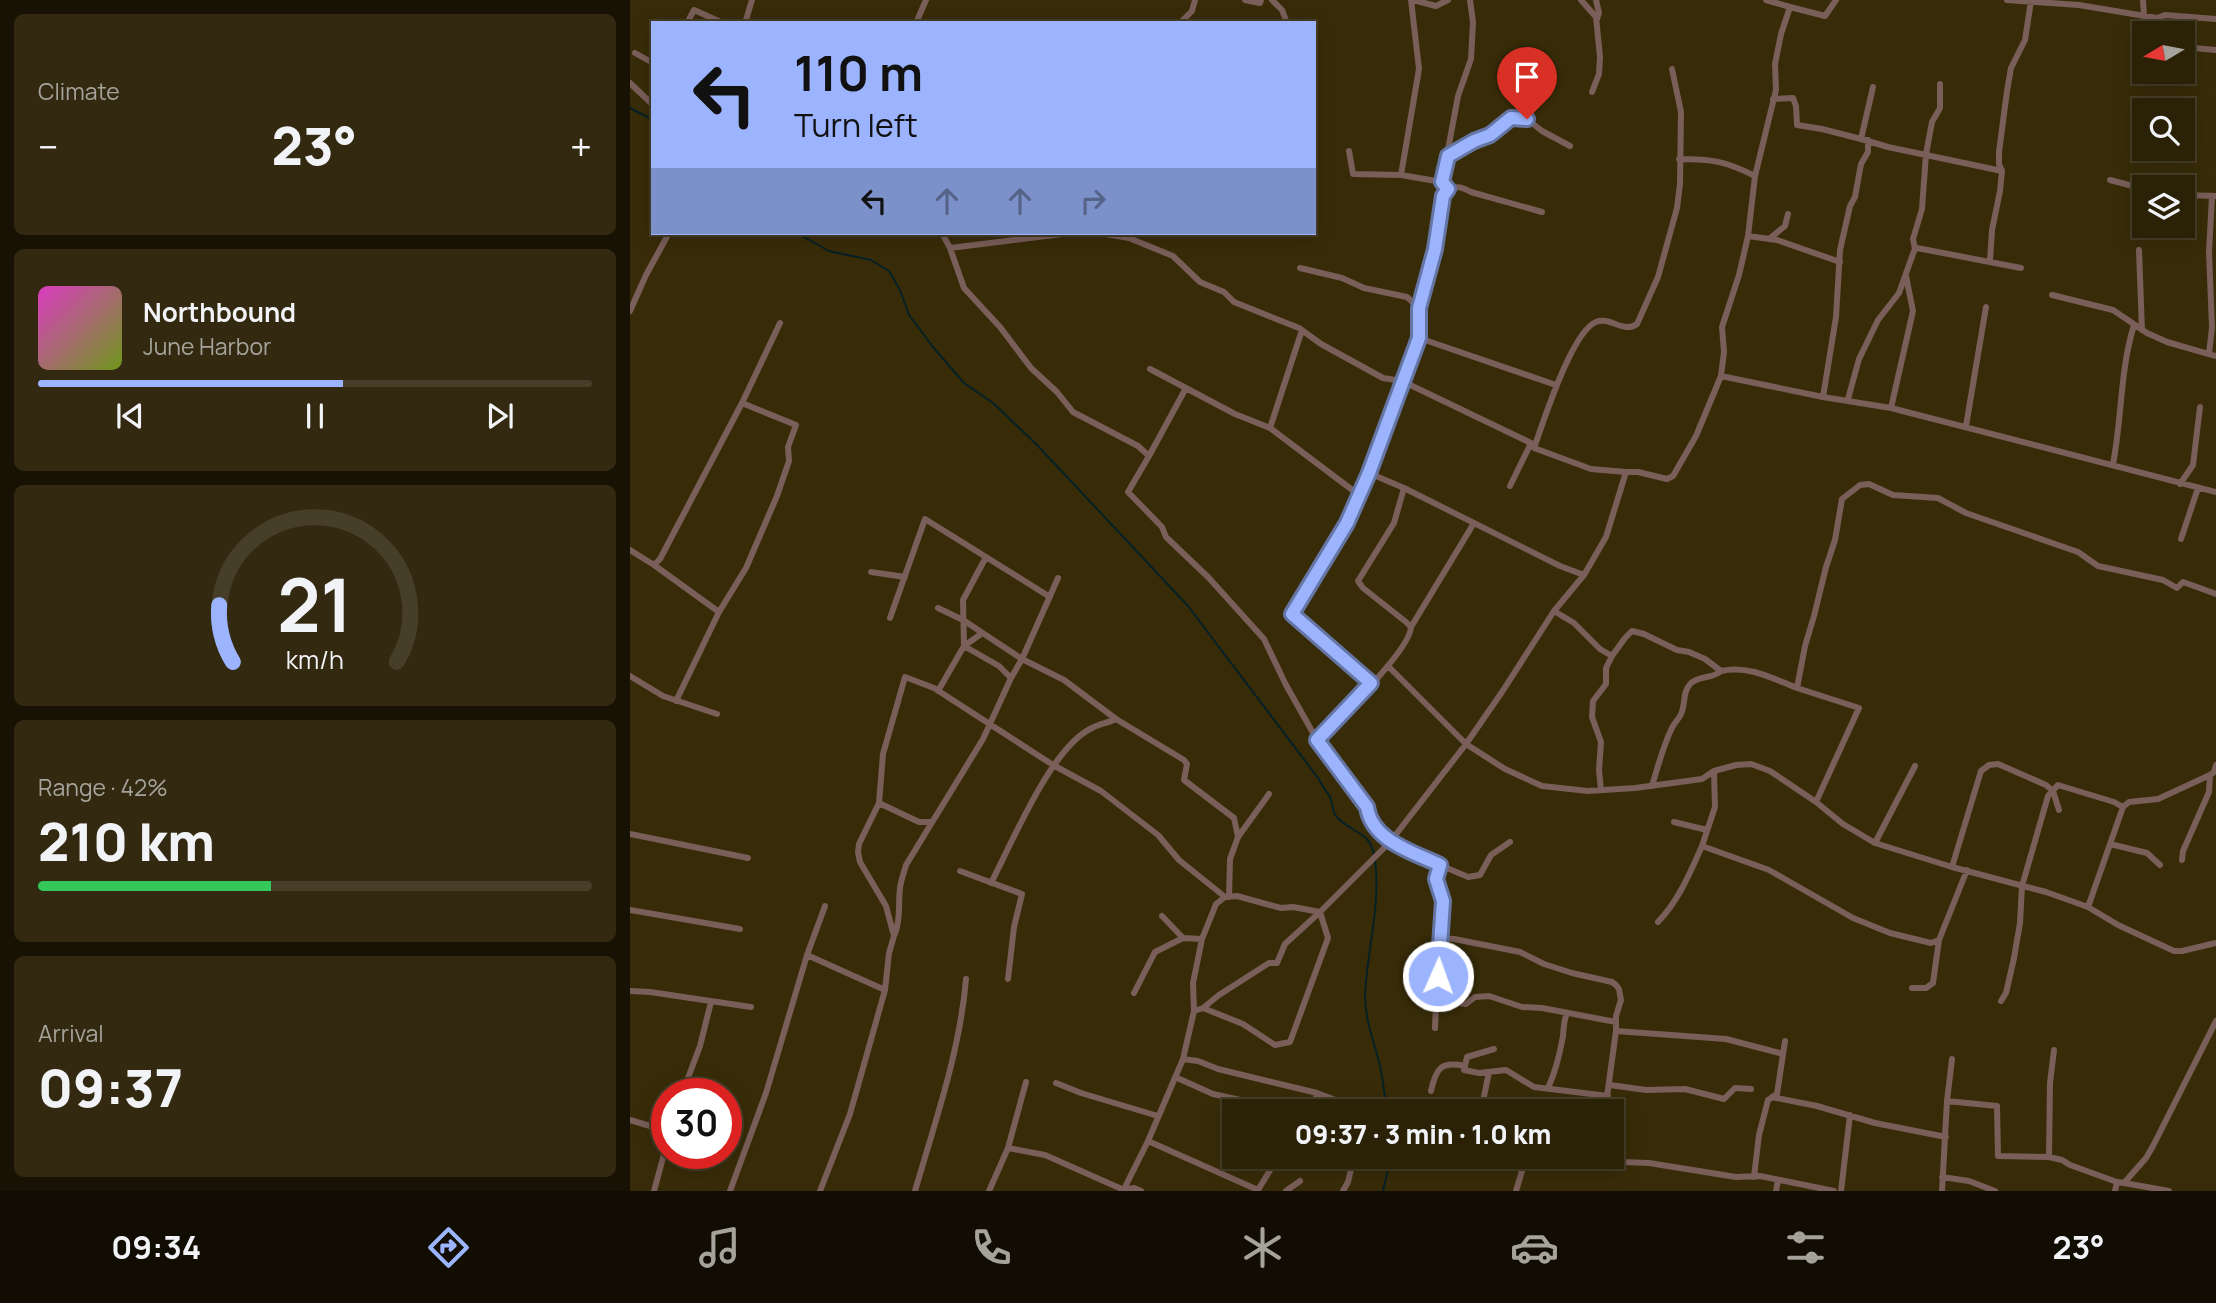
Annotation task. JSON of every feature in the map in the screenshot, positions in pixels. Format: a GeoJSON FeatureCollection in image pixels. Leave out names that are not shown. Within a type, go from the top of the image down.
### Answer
{"type":"FeatureCollection","features":[{"type":"Feature","properties":{"kind":"street"},"geometry":{"type":"LineString","coordinates":[[746,21],[752,0]]}},
{"type":"Feature","properties":{"kind":"street"},"geometry":{"type":"LineString","coordinates":[[917,21],[926,0]]}},
{"type":"Feature","properties":{"kind":"street"},"geometry":{"type":"LineString","coordinates":[[1182,21],[1192,11],[1195,0]]}},
{"type":"Feature","properties":{"kind":"street"},"geometry":{"type":"LineString","coordinates":[[1245,0],[1260,3],[1261,0]]}},
{"type":"Feature","properties":{"kind":"street"},"geometry":{"type":"LineString","coordinates":[[1272,0],[1282,10],[1286,21]]}},
{"type":"Feature","properties":{"kind":"street"},"geometry":{"type":"LineString","coordinates":[[1401,175],[1419,69],[1412,0],[1436,6],[1448,0]]}},
{"type":"Feature","properties":{"kind":"street"},"geometry":{"type":"LineString","coordinates":[[1442,182],[1458,96],[1471,59],[1471,0]]}},
{"type":"Feature","properties":{"kind":"street"},"geometry":{"type":"LineString","coordinates":[[1596,0],[1599,13],[1596,20]]}},
{"type":"Feature","properties":{"kind":"street"},"geometry":{"type":"LineString","coordinates":[[1766,0],[1825,16],[1836,0]]}},
{"type":"Feature","properties":{"kind":"street"},"geometry":{"type":"LineString","coordinates":[[2007,0],[2079,3],[2157,18],[2165,15],[2216,19]]}},
{"type":"Feature","properties":{"kind":"street"},"geometry":{"type":"LineString","coordinates":[[2143,0],[2144,16]]}},
{"type":"Feature","properties":{"kind":"street"},"geometry":{"type":"LineString","coordinates":[[1990,261],[2007,91],[2011,68],[2025,40],[2031,1]]}},
{"type":"Feature","properties":{"kind":"street"},"geometry":{"type":"LineString","coordinates":[[1585,2],[1596,20],[1599,74],[1592,92]]}},
{"type":"Feature","properties":{"kind":"street"},"geometry":{"type":"LineString","coordinates":[[1112,235],[1129,238],[1173,256],[1200,282],[1224,292],[1234,302],[1302,330],[1321,344],[1383,378],[1402,381],[1533,445],[1591,469],[1638,472],[1667,480],[1673,476],[1696,436],[1721,376],[1724,352],[1722,327],[1748,236],[1755,176],[1776,90],[1775,64],[1790,7]]}},
{"type":"Feature","properties":{"kind":"street"},"geometry":{"type":"LineString","coordinates":[[688,21],[694,10],[719,21]]}},
{"type":"Feature","properties":{"kind":"street"},"geometry":{"type":"LineString","coordinates":[[2195,48],[2216,50]]}},
{"type":"Feature","properties":{"kind":"street"},"geometry":{"type":"LineString","coordinates":[[635,53],[651,62]]}},
{"type":"Feature","properties":{"kind":"street"},"geometry":{"type":"LineString","coordinates":[[1510,486],[1533,445],[1572,352],[1591,325],[1597,321],[1629,328],[1637,324],[1658,277],[1680,184],[1681,112],[1672,69]]}},
{"type":"Feature","properties":{"kind":"street"},"geometry":{"type":"LineString","coordinates":[[630,83],[651,103]]}},
{"type":"Feature","properties":{"kind":"street"},"geometry":{"type":"LineString","coordinates":[[1848,399],[1859,359],[1878,320],[1899,293],[1915,249],[1913,239],[1922,209],[1926,154],[1932,122],[1940,108],[1940,85]]}},
{"type":"Feature","properties":{"kind":"street"},"geometry":{"type":"LineString","coordinates":[[1823,397],[1836,317],[1840,250],[1861,164],[1868,152],[1865,140],[1873,87]]}},
{"type":"Feature","properties":{"kind":"street"},"geometry":{"type":"LineString","coordinates":[[1773,99],[1793,98],[1797,125],[2001,171]]}},
{"type":"Feature","properties":{"kind":"street"},"geometry":{"type":"LineString","coordinates":[[1448,156],[1490,135],[1511,118],[1527,119],[1542,131],[1570,146]]}},
{"type":"Feature","properties":{"kind":"street"},"geometry":{"type":"LineString","coordinates":[[1349,151],[1353,174],[1401,175],[1442,182],[1448,189]]}},
{"type":"Feature","properties":{"kind":"street"},"geometry":{"type":"LineString","coordinates":[[1679,159],[1706,158],[1726,162],[1755,176]]}},
{"type":"Feature","properties":{"kind":"street"},"geometry":{"type":"LineString","coordinates":[[2110,180],[2132,186]]}},
{"type":"Feature","properties":{"kind":"street"},"geometry":{"type":"LineString","coordinates":[[1371,683],[1292,614],[1347,523],[1369,473],[1419,338],[1419,308],[1435,249],[1443,196],[1448,189],[1463,187],[1471,192],[1542,212]]}},
{"type":"Feature","properties":{"kind":"street"},"geometry":{"type":"LineString","coordinates":[[2052,295],[2113,310],[2142,330],[2167,342],[2213,355],[2209,252],[2214,196],[2195,195]]}},
{"type":"Feature","properties":{"kind":"street"},"geometry":{"type":"LineString","coordinates":[[1769,239],[1784,226],[1788,214]]}},
{"type":"Feature","properties":{"kind":"street"},"geometry":{"type":"LineString","coordinates":[[630,311],[668,235]]}},
{"type":"Feature","properties":{"kind":"street"},"geometry":{"type":"LineString","coordinates":[[942,235],[950,248],[964,288],[1000,327],[1031,368],[1058,392],[1073,412],[1138,446],[1149,456]]}},
{"type":"Feature","properties":{"kind":"street"},"geometry":{"type":"LineString","coordinates":[[950,248],[1055,235]]}},
{"type":"Feature","properties":{"kind":"street"},"geometry":{"type":"LineString","coordinates":[[1748,236],[1769,239],[1840,262]]}},
{"type":"Feature","properties":{"kind":"street"},"geometry":{"type":"LineString","coordinates":[[1915,249],[1919,247],[2021,268]]}},
{"type":"Feature","properties":{"kind":"street"},"geometry":{"type":"LineString","coordinates":[[2139,250],[2142,330]]}},
{"type":"Feature","properties":{"kind":"street"},"geometry":{"type":"LineString","coordinates":[[1300,268],[1342,278],[1364,288],[1406,297],[1419,308]]}},
{"type":"Feature","properties":{"kind":"street"},"geometry":{"type":"LineString","coordinates":[[1891,408],[1913,311],[1906,274]]}},
{"type":"Feature","properties":{"kind":"street"},"geometry":{"type":"LineString","coordinates":[[1966,426],[1986,307]]}},
{"type":"Feature","properties":{"kind":"street"},"geometry":{"type":"LineString","coordinates":[[654,565],[660,559],[743,403],[780,323]]}},
{"type":"Feature","properties":{"kind":"street"},"geometry":{"type":"LineString","coordinates":[[2113,464],[2120,432],[2128,346],[2134,325]]}},
{"type":"Feature","properties":{"kind":"street"},"geometry":{"type":"LineString","coordinates":[[1270,428],[1302,330]]}},
{"type":"Feature","properties":{"kind":"street"},"geometry":{"type":"LineString","coordinates":[[1419,338],[1556,386]]}},
{"type":"Feature","properties":{"kind":"street"},"geometry":{"type":"LineString","coordinates":[[1150,369],[1235,414],[1270,428],[1359,495]]}},
{"type":"Feature","properties":{"kind":"street"},"geometry":{"type":"LineString","coordinates":[[1721,376],[1891,408],[2216,492]]}},
{"type":"Feature","properties":{"kind":"street"},"geometry":{"type":"LineString","coordinates":[[1186,388],[1128,492],[1162,527],[1166,537],[1208,577],[1264,639],[1317,740],[1367,807],[1369,819],[1390,842],[1468,877],[1480,875],[1491,855],[1510,842]]}},
{"type":"Feature","properties":{"kind":"street"},"geometry":{"type":"LineString","coordinates":[[676,701],[719,612],[746,568],[789,461],[788,447],[796,425],[743,403]]}},
{"type":"Feature","properties":{"kind":"street"},"geometry":{"type":"LineString","coordinates":[[2180,484],[2193,465],[2200,408]]}},
{"type":"Feature","properties":{"kind":"street"},"geometry":{"type":"LineString","coordinates":[[1194,1011],[1203,1008],[1269,963],[1278,963],[1285,944],[1390,842],[1466,744],[1555,611],[1584,575],[1606,537],[1626,472]]}},
{"type":"Feature","properties":{"kind":"street"},"geometry":{"type":"LineString","coordinates":[[1369,473],[1560,566],[1584,575]]}},
{"type":"Feature","properties":{"kind":"street"},"geometry":{"type":"LineString","coordinates":[[1797,688],[1805,646],[1835,540],[1842,499],[1860,485],[1869,484],[1893,495],[1938,498],[1966,513],[2078,552],[2098,566],[2163,580],[2177,588],[2183,582],[2216,594]]}},
{"type":"Feature","properties":{"kind":"street"},"geometry":{"type":"LineString","coordinates":[[1404,488],[1394,523],[1358,581],[1410,627]]}},
{"type":"Feature","properties":{"kind":"street"},"geometry":{"type":"LineString","coordinates":[[2181,539],[2198,488]]}},
{"type":"Feature","properties":{"kind":"street"},"geometry":{"type":"LineString","coordinates":[[890,618],[925,519],[1050,597]]}},
{"type":"Feature","properties":{"kind":"street"},"geometry":{"type":"LineString","coordinates":[[1317,740],[1388,666],[1410,635],[1410,627],[1474,523]]}},
{"type":"Feature","properties":{"kind":"street"},"geometry":{"type":"LineString","coordinates":[[630,550],[719,612]]}},
{"type":"Feature","properties":{"kind":"street"},"geometry":{"type":"LineString","coordinates":[[964,646],[963,600],[986,557]]}},
{"type":"Feature","properties":{"kind":"street"},"geometry":{"type":"LineString","coordinates":[[871,572],[905,577]]}},
{"type":"Feature","properties":{"kind":"street"},"geometry":{"type":"LineString","coordinates":[[820,1191],[850,1114],[885,990],[889,953],[900,921],[898,914],[901,885],[906,865],[983,740],[1058,578]]}},
{"type":"Feature","properties":{"kind":"street"},"geometry":{"type":"LineString","coordinates":[[938,608],[963,620],[1022,659],[1064,680],[1116,719],[1184,760],[1187,764],[1184,780],[1234,818],[1238,837]]}},
{"type":"Feature","properties":{"kind":"street"},"geometry":{"type":"LineString","coordinates":[[1555,611],[1574,623],[1600,649],[1612,656]]}},
{"type":"Feature","properties":{"kind":"street"},"geometry":{"type":"LineString","coordinates":[[1601,790],[1601,742],[1592,717],[1593,701],[1606,684],[1606,668],[1612,656],[1632,631],[1705,659],[1721,671]]}},
{"type":"Feature","properties":{"kind":"street"},"geometry":{"type":"LineString","coordinates":[[938,691],[964,646],[981,634]]}},
{"type":"Feature","properties":{"kind":"street"},"geometry":{"type":"LineString","coordinates":[[964,646],[999,666],[1011,678]]}},
{"type":"Feature","properties":{"kind":"street"},"geometry":{"type":"LineString","coordinates":[[1388,666],[1466,744],[1505,769],[1542,786],[1588,791],[1652,786],[1702,779],[1714,771],[1751,764],[1770,771],[1843,824],[1875,843],[2088,907],[2118,925],[2174,951],[2216,943]]}},
{"type":"Feature","properties":{"kind":"street"},"geometry":{"type":"LineString","coordinates":[[1652,786],[1663,748],[1681,714],[1684,694],[1690,685],[1700,677],[1717,675],[1721,671],[1735,668],[1756,672],[1859,708],[1816,802]]}},
{"type":"Feature","properties":{"kind":"street"},"geometry":{"type":"LineString","coordinates":[[630,676],[663,696],[718,714]]}},
{"type":"Feature","properties":{"kind":"street"},"geometry":{"type":"LineString","coordinates":[[894,936],[886,906],[860,862],[858,852],[859,844],[879,803],[883,754],[905,677],[938,691],[1053,765],[1101,791],[1137,817],[1158,835],[1179,860],[1227,897]]}},
{"type":"Feature","properties":{"kind":"street"},"geometry":{"type":"LineString","coordinates":[[991,883],[1053,765],[1074,741],[1091,728],[1116,719]]}},
{"type":"Feature","properties":{"kind":"street"},"geometry":{"type":"LineString","coordinates":[[1952,867],[1981,771],[1989,765],[1998,764],[2046,785],[2053,791],[2059,810]]}},
{"type":"Feature","properties":{"kind":"street"},"geometry":{"type":"LineString","coordinates":[[2088,907],[2123,807],[2129,802],[2154,800],[2210,775],[2216,765]]}},
{"type":"Feature","properties":{"kind":"street"},"geometry":{"type":"LineString","coordinates":[[1875,843],[1915,766]]}},
{"type":"Feature","properties":{"kind":"street"},"geometry":{"type":"LineString","coordinates":[[1658,922],[1669,910],[1688,878],[1702,846],[1716,807],[1714,771]]}},
{"type":"Feature","properties":{"kind":"street"},"geometry":{"type":"LineString","coordinates":[[2210,775],[2216,787]]}},
{"type":"Feature","properties":{"kind":"street"},"geometry":{"type":"LineString","coordinates":[[2182,860],[2183,851],[2209,792],[2210,775]]}},
{"type":"Feature","properties":{"kind":"street"},"geometry":{"type":"LineString","coordinates":[[2001,1000],[2006,993],[2014,958],[2022,886],[2048,796],[2058,785],[2123,807]]}},
{"type":"Feature","properties":{"kind":"street"},"geometry":{"type":"LineString","coordinates":[[1227,897],[1230,859],[1238,837],[1269,794]]}},
{"type":"Feature","properties":{"kind":"street"},"geometry":{"type":"LineString","coordinates":[[879,803],[919,822],[932,822]]}},
{"type":"Feature","properties":{"kind":"street"},"geometry":{"type":"LineString","coordinates":[[919,822],[925,834]]}},
{"type":"Feature","properties":{"kind":"street"},"geometry":{"type":"LineString","coordinates":[[1674,822],[1707,830]]}},
{"type":"Feature","properties":{"kind":"street"},"geometry":{"type":"LineString","coordinates":[[630,834],[748,858]]}},
{"type":"Feature","properties":{"kind":"street"},"geometry":{"type":"LineString","coordinates":[[2110,844],[2147,853],[2160,864]]}},
{"type":"Feature","properties":{"kind":"street"},"geometry":{"type":"LineString","coordinates":[[1702,846],[1769,870],[1853,918],[1890,933],[1931,943],[1940,940]]}},
{"type":"Feature","properties":{"kind":"street"},"geometry":{"type":"LineString","coordinates":[[1435,1028],[1443,901],[1436,879],[1440,865]]}},
{"type":"Feature","properties":{"kind":"street"},"geometry":{"type":"LineString","coordinates":[[1912,988],[1926,988],[1933,983],[1940,940],[1966,870]]}},
{"type":"Feature","properties":{"kind":"street"},"geometry":{"type":"LineString","coordinates":[[960,871],[1023,894],[1014,927],[1008,979]]}},
{"type":"Feature","properties":{"kind":"street"},"geometry":{"type":"LineString","coordinates":[[1124,1191],[1184,1059],[1194,1011],[1193,983],[1202,939],[1216,904],[1227,897],[1237,896],[1281,908],[1293,907],[1320,912]]}},
{"type":"Feature","properties":{"kind":"street"},"geometry":{"type":"LineString","coordinates":[[730,1191],[766,1093],[807,955],[825,906]]}},
{"type":"Feature","properties":{"kind":"street"},"geometry":{"type":"LineString","coordinates":[[630,910],[740,929]]}},
{"type":"Feature","properties":{"kind":"street"},"geometry":{"type":"LineString","coordinates":[[1203,1008],[1243,1024],[1275,1045],[1290,1042],[1328,938],[1320,912]]}},
{"type":"Feature","properties":{"kind":"street"},"geometry":{"type":"LineString","coordinates":[[1162,916],[1183,938]]}},
{"type":"Feature","properties":{"kind":"street"},"geometry":{"type":"LineString","coordinates":[[1134,993],[1154,952],[1183,938],[1202,939]]}},
{"type":"Feature","properties":{"kind":"street"},"geometry":{"type":"LineString","coordinates":[[1439,938],[1520,952],[1572,974],[1612,982],[1619,989],[1621,1000],[1616,1016],[1607,1099]]}},
{"type":"Feature","properties":{"kind":"street"},"geometry":{"type":"LineString","coordinates":[[807,955],[885,990]]}},
{"type":"Feature","properties":{"kind":"street"},"geometry":{"type":"LineString","coordinates":[[915,1191],[952,1058],[964,1008],[966,979]]}},
{"type":"Feature","properties":{"kind":"street"},"geometry":{"type":"LineString","coordinates":[[1413,988],[1447,1001],[1466,1004],[1475,997],[1489,996],[1522,1007],[1616,1022]]}},
{"type":"Feature","properties":{"kind":"street"},"geometry":{"type":"LineString","coordinates":[[630,991],[751,1007]]}},
{"type":"Feature","properties":{"kind":"street"},"geometry":{"type":"LineString","coordinates":[[688,1078],[700,1046],[711,1002]]}},
{"type":"Feature","properties":{"kind":"street"},"geometry":{"type":"LineString","coordinates":[[1548,1088],[1553,1078],[1567,1013]]}},
{"type":"Feature","properties":{"kind":"street"},"geometry":{"type":"LineString","coordinates":[[2115,1191],[2146,1158],[2216,1021]]}},
{"type":"Feature","properties":{"kind":"street"},"geometry":{"type":"LineString","coordinates":[[1616,1031],[1739,1041],[1759,1050],[1783,1055]]}},
{"type":"Feature","properties":{"kind":"street"},"geometry":{"type":"LineString","coordinates":[[1754,1177],[1759,1135],[1768,1100],[1777,1094],[1785,1041]]}},
{"type":"Feature","properties":{"kind":"street"},"geometry":{"type":"LineString","coordinates":[[2207,1042],[2215,1045]]}},
{"type":"Feature","properties":{"kind":"street"},"geometry":{"type":"LineString","coordinates":[[1494,1049],[1467,1057],[1464,1070],[1479,1073],[1506,1070],[1534,1087],[1608,1096]]}},
{"type":"Feature","properties":{"kind":"street"},"geometry":{"type":"LineString","coordinates":[[2049,1157],[2050,1083],[2054,1050]]}},
{"type":"Feature","properties":{"kind":"street"},"geometry":{"type":"LineString","coordinates":[[1184,1059],[1198,1060],[1218,1069],[1333,1099]]}},
{"type":"Feature","properties":{"kind":"street"},"geometry":{"type":"LineString","coordinates":[[1942,1191],[1952,1059]]}},
{"type":"Feature","properties":{"kind":"street"},"geometry":{"type":"LineString","coordinates":[[1431,1091],[1435,1075],[1441,1066],[1465,1066]]}},
{"type":"Feature","properties":{"kind":"street"},"geometry":{"type":"LineString","coordinates":[[1483,1099],[1489,1072]]}},
{"type":"Feature","properties":{"kind":"street"},"geometry":{"type":"LineString","coordinates":[[1175,1077],[1213,1094],[1236,1099]]}},
{"type":"Feature","properties":{"kind":"street"},"geometry":{"type":"LineString","coordinates":[[989,1191],[1008,1148],[1026,1082]]}},
{"type":"Feature","properties":{"kind":"street"},"geometry":{"type":"LineString","coordinates":[[1056,1083],[1158,1116]]}},
{"type":"Feature","properties":{"kind":"street"},"geometry":{"type":"LineString","coordinates":[[1610,1085],[1646,1090],[1685,1089],[1724,1099],[1735,1088],[1751,1089]]}},
{"type":"Feature","properties":{"kind":"street"},"geometry":{"type":"LineString","coordinates":[[1316,1099],[1317,1093]]}},
{"type":"Feature","properties":{"kind":"street"},"geometry":{"type":"LineString","coordinates":[[1772,1097],[1945,1138]]}},
{"type":"Feature","properties":{"kind":"street"},"geometry":{"type":"LineString","coordinates":[[1947,1101],[1997,1106],[1998,1156],[2049,1157],[2121,1182],[2169,1191]]}},
{"type":"Feature","properties":{"kind":"street"},"geometry":{"type":"LineString","coordinates":[[1841,1191],[1850,1115]]}},
{"type":"Feature","properties":{"kind":"street"},"geometry":{"type":"LineString","coordinates":[[630,1120],[651,1126]]}},
{"type":"Feature","properties":{"kind":"street"},"geometry":{"type":"LineString","coordinates":[[1148,1141],[1258,1190],[1271,1169]]}},
{"type":"Feature","properties":{"kind":"street"},"geometry":{"type":"LineString","coordinates":[[1008,1148],[1045,1156],[1124,1191],[1134,1188],[1141,1191]]}},
{"type":"Feature","properties":{"kind":"street"},"geometry":{"type":"LineString","coordinates":[[1624,1161],[1736,1177],[1779,1180],[1834,1191]]}},
{"type":"Feature","properties":{"kind":"street"},"geometry":{"type":"LineString","coordinates":[[654,1191],[660,1169]]}},
{"type":"Feature","properties":{"kind":"street"},"geometry":{"type":"LineString","coordinates":[[1343,1191],[1351,1169]]}},
{"type":"Feature","properties":{"kind":"street"},"geometry":{"type":"LineString","coordinates":[[1516,1191],[1522,1169]]}},
{"type":"Feature","properties":{"kind":"street"},"geometry":{"type":"LineString","coordinates":[[1942,1177],[1969,1181],[1995,1191]]}},
{"type":"Feature","properties":{"kind":"street"},"geometry":{"type":"LineString","coordinates":[[1776,1191],[1779,1180]]}},
{"type":"Feature","properties":{"kind":"street"},"geometry":{"type":"LineString","coordinates":[[1286,1191],[1300,1181]]}},
{"type":"Feature","properties":{"kind":"waterway"},"geometry":{"type":"LineString","coordinates":[[630,108],[651,119]]}},
{"type":"Feature","properties":{"kind":"waterway"},"geometry":{"type":"LineString","coordinates":[[801,235],[829,251],[871,260],[889,271],[900,290],[909,315],[964,383],[993,403],[1037,445],[1188,606],[1318,778],[1330,797],[1335,815],[1368,841],[1374,855]]}},
{"type":"Feature","properties":{"kind":"waterway"},"geometry":{"type":"LineString","coordinates":[[1375,860],[1376,894],[1365,1003],[1385,1099]]}},
{"type":"Feature","properties":{"kind":"waterway"},"geometry":{"type":"LineString","coordinates":[[1383,1191],[1388,1169]]}},
{"type":"Feature","properties":{"kind":"route"},"geometry":{"type":"LineString","coordinates":[[1438,976],[1443,901],[1436,879],[1440,865],[1390,842],[1369,819],[1367,807],[1317,740],[1371,683],[1292,614],[1347,523],[1369,473],[1419,338],[1419,308],[1435,249],[1443,196],[1448,189],[1442,182],[1448,156],[1490,135],[1511,118],[1527,119]]}}]}
